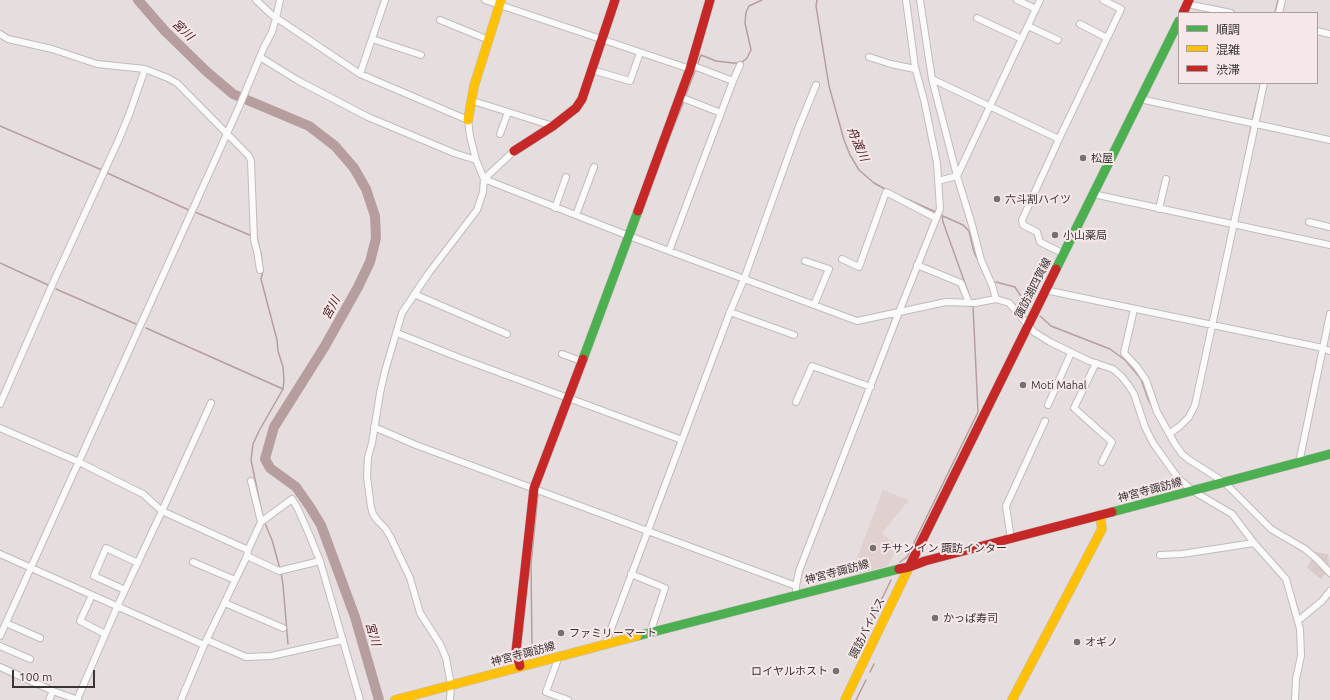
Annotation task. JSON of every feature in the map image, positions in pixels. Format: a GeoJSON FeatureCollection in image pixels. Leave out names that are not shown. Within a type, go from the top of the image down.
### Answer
{"type":"FeatureCollection","features":[{"type":"Feature","properties":{"kind":"main road"},"geometry":{"type":"LineString","coordinates":[[514,151],[553,126],[576,108],[582,99],[615,0]]}},
{"type":"Feature","properties":{"kind":"main road"},"geometry":{"type":"LineString","coordinates":[[520,666],[516,651],[534,488],[691,67],[710,0]]}},
{"type":"Feature","properties":{"kind":"main road"},"geometry":{"type":"LineString","coordinates":[[468,120],[473,101],[474,86],[501,2]]}},
{"type":"Feature","properties":{"kind":"main road"},"geometry":{"type":"LineString","coordinates":[[1183,12],[1188,2]]}},
{"type":"Feature","properties":{"kind":"main road","name":"諏訪湖四賀線"},"geometry":{"type":"LineString","coordinates":[[909,567],[1178,23]]}},
{"type":"Feature","properties":{"kind":"main road","name":"神宮寺諏訪線"},"geometry":{"type":"LineString","coordinates":[[395,700],[650,633],[796,590],[909,567],[925,561],[1330,454]]}},
{"type":"Feature","properties":{"kind":"main road"},"geometry":{"type":"LineString","coordinates":[[1012,700],[1102,529],[1100,515]]}},
{"type":"Feature","properties":{"kind":"main road","name":"諏訪バイパス"},"geometry":{"type":"LineString","coordinates":[[845,700],[909,567]]}},
{"type":"Feature","properties":{"kind":"street"},"geometry":{"type":"LineString","coordinates":[[256,0],[276,18],[360,74],[468,120],[476,160],[484,179],[483,192],[477,210],[442,255],[402,313],[385,371],[368,457],[367,476],[371,507],[377,520],[390,536],[410,578],[420,613],[440,644],[446,658],[451,686],[450,700]]}},
{"type":"Feature","properties":{"kind":"street"},"geometry":{"type":"LineString","coordinates":[[0,636],[246,93],[260,57],[272,32],[280,0]]}},
{"type":"Feature","properties":{"kind":"street"},"geometry":{"type":"LineString","coordinates":[[360,74],[385,0]]}},
{"type":"Feature","properties":{"kind":"street"},"geometry":{"type":"LineString","coordinates":[[485,0],[501,2],[640,53],[691,67],[733,81]]}},
{"type":"Feature","properties":{"kind":"street"},"geometry":{"type":"LineString","coordinates":[[374,427],[416,445],[649,531],[796,590],[800,571],[898,312],[939,210],[937,163],[924,100],[915,69],[906,0]]}},
{"type":"Feature","properties":{"kind":"street"},"geometry":{"type":"LineString","coordinates":[[920,0],[932,79],[957,176],[981,260],[992,284],[996,299]]}},
{"type":"Feature","properties":{"kind":"street"},"geometry":{"type":"LineString","coordinates":[[1017,0],[1036,9]]}},
{"type":"Feature","properties":{"kind":"street"},"geometry":{"type":"LineString","coordinates":[[938,181],[957,176],[1040,0]]}},
{"type":"Feature","properties":{"kind":"street"},"geometry":{"type":"LineString","coordinates":[[1064,254],[1040,242],[1037,232],[1023,225],[1022,220],[1121,9],[1103,0]]}},
{"type":"Feature","properties":{"kind":"street"},"geometry":{"type":"LineString","coordinates":[[1279,12],[1282,0]]}},
{"type":"Feature","properties":{"kind":"street"},"geometry":{"type":"LineString","coordinates":[[1188,2],[1227,12]]}},
{"type":"Feature","properties":{"kind":"street"},"geometry":{"type":"LineString","coordinates":[[977,18],[1022,39]]}},
{"type":"Feature","properties":{"kind":"street"},"geometry":{"type":"LineString","coordinates":[[440,20],[489,40]]}},
{"type":"Feature","properties":{"kind":"street"},"geometry":{"type":"LineString","coordinates":[[1080,24],[1107,38]]}},
{"type":"Feature","properties":{"kind":"street"},"geometry":{"type":"LineString","coordinates":[[1028,26],[1058,40]]}},
{"type":"Feature","properties":{"kind":"street"},"geometry":{"type":"LineString","coordinates":[[1318,31],[1330,34]]}},
{"type":"Feature","properties":{"kind":"street"},"geometry":{"type":"LineString","coordinates":[[0,34],[8,38],[52,49],[97,64],[145,69],[177,83],[249,156],[251,161],[254,240],[260,270]]}},
{"type":"Feature","properties":{"kind":"street"},"geometry":{"type":"LineString","coordinates":[[372,39],[421,55]]}},
{"type":"Feature","properties":{"kind":"street"},"geometry":{"type":"LineString","coordinates":[[592,70],[630,81],[640,53]]}},
{"type":"Feature","properties":{"kind":"street"},"geometry":{"type":"LineString","coordinates":[[260,57],[297,80],[368,117],[454,153],[476,160]]}},
{"type":"Feature","properties":{"kind":"street"},"geometry":{"type":"LineString","coordinates":[[869,57],[891,64],[915,69]]}},
{"type":"Feature","properties":{"kind":"street"},"geometry":{"type":"LineString","coordinates":[[669,251],[740,65]]}},
{"type":"Feature","properties":{"kind":"street"},"geometry":{"type":"LineString","coordinates":[[0,404],[53,283],[119,139],[145,69]]}},
{"type":"Feature","properties":{"kind":"street"},"geometry":{"type":"LineString","coordinates":[[932,79],[1059,139]]}},
{"type":"Feature","properties":{"kind":"street"},"geometry":{"type":"LineString","coordinates":[[1169,434],[1180,426],[1194,411],[1264,84]]}},
{"type":"Feature","properties":{"kind":"street"},"geometry":{"type":"LineString","coordinates":[[605,645],[730,312],[744,279],[798,129],[816,85]]}},
{"type":"Feature","properties":{"kind":"street"},"geometry":{"type":"LineString","coordinates":[[680,97],[721,113]]}},
{"type":"Feature","properties":{"kind":"street"},"geometry":{"type":"LineString","coordinates":[[1140,99],[1330,140]]}},
{"type":"Feature","properties":{"kind":"street"},"geometry":{"type":"LineString","coordinates":[[473,101],[553,126]]}},
{"type":"Feature","properties":{"kind":"street"},"geometry":{"type":"LineString","coordinates":[[500,134],[508,112]]}},
{"type":"Feature","properties":{"kind":"street"},"geometry":{"type":"LineString","coordinates":[[484,179],[514,151]]}},
{"type":"Feature","properties":{"kind":"street"},"geometry":{"type":"LineString","coordinates":[[576,215],[594,167]]}},
{"type":"Feature","properties":{"kind":"street"},"geometry":{"type":"LineString","coordinates":[[556,208],[566,177]]}},
{"type":"Feature","properties":{"kind":"street"},"geometry":{"type":"LineString","coordinates":[[484,179],[629,236],[857,321],[946,302],[971,303],[996,299],[1009,302],[1034,332],[1070,353],[1113,369],[1122,377],[1134,394],[1145,427],[1153,443],[1178,478],[1193,491],[1232,514],[1254,543],[1286,579],[1299,620],[1300,629],[1301,656],[1296,679],[1295,700]]}},
{"type":"Feature","properties":{"kind":"street"},"geometry":{"type":"LineString","coordinates":[[1159,209],[1166,179]]}},
{"type":"Feature","properties":{"kind":"street"},"geometry":{"type":"LineString","coordinates":[[842,259],[859,267],[886,192],[936,217]]}},
{"type":"Feature","properties":{"kind":"street"},"geometry":{"type":"LineString","coordinates":[[1093,194],[1234,225],[1330,244]]}},
{"type":"Feature","properties":{"kind":"street"},"geometry":{"type":"LineString","coordinates":[[1309,222],[1330,227]]}},
{"type":"Feature","properties":{"kind":"street"},"geometry":{"type":"LineString","coordinates":[[805,261],[829,269],[814,305]]}},
{"type":"Feature","properties":{"kind":"street"},"geometry":{"type":"LineString","coordinates":[[917,265],[961,283],[971,303]]}},
{"type":"Feature","properties":{"kind":"street"},"geometry":{"type":"LineString","coordinates":[[1045,290],[1323,348],[1330,351]]}},
{"type":"Feature","properties":{"kind":"street"},"geometry":{"type":"LineString","coordinates":[[414,294],[507,334]]}},
{"type":"Feature","properties":{"kind":"street"},"geometry":{"type":"LineString","coordinates":[[1134,309],[1124,353],[1138,366],[1146,380],[1157,412],[1175,444],[1185,456],[1224,482],[1271,529],[1305,550],[1318,560],[1330,573]]}},
{"type":"Feature","properties":{"kind":"street"},"geometry":{"type":"LineString","coordinates":[[730,312],[794,335]]}},
{"type":"Feature","properties":{"kind":"street"},"geometry":{"type":"LineString","coordinates":[[1298,463],[1330,314]]}},
{"type":"Feature","properties":{"kind":"street"},"geometry":{"type":"LineString","coordinates":[[397,332],[567,398],[682,440]]}},
{"type":"Feature","properties":{"kind":"street"},"geometry":{"type":"LineString","coordinates":[[1048,405],[1070,353]]}},
{"type":"Feature","properties":{"kind":"street"},"geometry":{"type":"LineString","coordinates":[[562,354],[581,361]]}},
{"type":"Feature","properties":{"kind":"street"},"geometry":{"type":"LineString","coordinates":[[1096,363],[1074,408],[1112,442],[1102,462]]}},
{"type":"Feature","properties":{"kind":"street"},"geometry":{"type":"LineString","coordinates":[[796,402],[812,366],[870,387]]}},
{"type":"Feature","properties":{"kind":"street"},"geometry":{"type":"LineString","coordinates":[[0,667],[52,691],[78,700],[117,607],[211,403]]}},
{"type":"Feature","properties":{"kind":"street"},"geometry":{"type":"LineString","coordinates":[[1010,539],[1006,506],[1045,421]]}},
{"type":"Feature","properties":{"kind":"street"},"geometry":{"type":"LineString","coordinates":[[0,428],[79,462],[143,494],[162,511],[248,553],[279,571],[320,561]]}},
{"type":"Feature","properties":{"kind":"street"},"geometry":{"type":"LineString","coordinates":[[251,481],[261,522]]}},
{"type":"Feature","properties":{"kind":"street"},"geometry":{"type":"LineString","coordinates":[[181,700],[261,522],[292,499],[298,509],[320,561],[360,700]]}},
{"type":"Feature","properties":{"kind":"street"},"geometry":{"type":"LineString","coordinates":[[1160,554],[1182,554],[1254,543]]}},
{"type":"Feature","properties":{"kind":"street"},"geometry":{"type":"LineString","coordinates":[[125,590],[94,576],[106,548],[138,563]]}},
{"type":"Feature","properties":{"kind":"street"},"geometry":{"type":"LineString","coordinates":[[0,554],[117,607],[206,643],[246,657],[271,656],[343,640]]}},
{"type":"Feature","properties":{"kind":"street"},"geometry":{"type":"LineString","coordinates":[[193,562],[235,580]]}},
{"type":"Feature","properties":{"kind":"street"},"geometry":{"type":"LineString","coordinates":[[631,574],[665,588],[650,633]]}},
{"type":"Feature","properties":{"kind":"street"},"geometry":{"type":"LineString","coordinates":[[1299,620],[1322,601],[1330,591]]}},
{"type":"Feature","properties":{"kind":"street"},"geometry":{"type":"LineString","coordinates":[[92,595],[80,621],[105,634]]}},
{"type":"Feature","properties":{"kind":"street"},"geometry":{"type":"LineString","coordinates":[[225,603],[283,628]]}},
{"type":"Feature","properties":{"kind":"street"},"geometry":{"type":"LineString","coordinates":[[6,623],[40,638]]}},
{"type":"Feature","properties":{"kind":"street"},"geometry":{"type":"LineString","coordinates":[[0,646],[30,660]]}},
{"type":"Feature","properties":{"kind":"street"},"geometry":{"type":"LineString","coordinates":[[559,656],[546,692],[568,700]]}},
{"type":"Feature","properties":{"kind":"street"},"geometry":{"type":"LineString","coordinates":[[49,700],[52,691]]}},
{"type":"Feature","properties":{"kind":"shaded area"},"geometry":{"type":"Polygon","coordinates":[[[883,490],[909,500],[882,533],[898,547],[887,566],[850,576],[883,490]]]}},
{"type":"Feature","properties":{"kind":"shaded area"},"geometry":{"type":"Polygon","coordinates":[[[1310,551],[1328,554],[1330,570],[1310,551]]]}},
{"type":"Feature","properties":{"kind":"shaded area"},"geometry":{"type":"Polygon","coordinates":[[[1312,558],[1326,573],[1321,579],[1307,568],[1312,558]]]}},
{"type":"Feature","properties":{"kind":"waterway","name":"宮川"},"geometry":{"type":"LineString","coordinates":[[138,0],[165,31],[206,71],[233,94],[309,126],[335,146],[354,168],[366,189],[375,216],[376,238],[370,262],[358,287],[325,346],[274,427],[265,459],[270,468],[296,487],[321,525],[355,617],[379,700]]}},
{"type":"Feature","properties":{"kind":"waterway"},"geometry":{"type":"LineString","coordinates":[[698,63],[701,55],[716,61],[733,63],[741,63],[747,58],[751,50],[745,23],[746,12],[749,6],[762,0]]}},
{"type":"Feature","properties":{"kind":"waterway","name":"舟渡川"},"geometry":{"type":"LineString","coordinates":[[817,0],[816,6],[829,86],[844,140],[850,155],[859,170],[874,183],[887,190]]}},
{"type":"Feature","properties":{"kind":"waterway"},"geometry":{"type":"LineString","coordinates":[[1275,12],[1278,0]]}},
{"type":"Feature","properties":{"kind":"waterway"},"geometry":{"type":"LineString","coordinates":[[685,97],[695,71]]}},
{"type":"Feature","properties":{"kind":"waterway"},"geometry":{"type":"LineString","coordinates":[[1253,117],[1261,84]]}},
{"type":"Feature","properties":{"kind":"waterway"},"geometry":{"type":"LineString","coordinates":[[672,131],[684,101]]}},
{"type":"Feature","properties":{"kind":"waterway"},"geometry":{"type":"LineString","coordinates":[[0,126],[102,170]]}},
{"type":"Feature","properties":{"kind":"waterway"},"geometry":{"type":"LineString","coordinates":[[1245,159],[1251,127]]}},
{"type":"Feature","properties":{"kind":"waterway"},"geometry":{"type":"LineString","coordinates":[[105,172],[191,211]]}},
{"type":"Feature","properties":{"kind":"waterway","name":"舟渡川"},"geometry":{"type":"LineString","coordinates":[[900,196],[936,212]]}},
{"type":"Feature","properties":{"kind":"waterway"},"geometry":{"type":"LineString","coordinates":[[195,212],[252,236]]}},
{"type":"Feature","properties":{"kind":"waterway"},"geometry":{"type":"LineString","coordinates":[[942,215],[943,222],[971,300]]}},
{"type":"Feature","properties":{"kind":"waterway","name":"舟渡川"},"geometry":{"type":"LineString","coordinates":[[943,216],[963,225],[969,231],[974,252],[985,276]]}},
{"type":"Feature","properties":{"kind":"waterway"},"geometry":{"type":"LineString","coordinates":[[255,237],[257,238],[261,254],[263,271],[261,279],[277,340],[278,351],[283,367],[284,380],[283,389],[253,444],[251,460],[263,518]]}},
{"type":"Feature","properties":{"kind":"waterway"},"geometry":{"type":"LineString","coordinates":[[0,263],[48,285]]}},
{"type":"Feature","properties":{"kind":"waterway","name":"舟渡川"},"geometry":{"type":"LineString","coordinates":[[996,282],[1015,287],[1029,309]]}},
{"type":"Feature","properties":{"kind":"waterway"},"geometry":{"type":"LineString","coordinates":[[56,289],[136,324]]}},
{"type":"Feature","properties":{"kind":"waterway"},"geometry":{"type":"LineString","coordinates":[[900,562],[907,557],[978,412],[973,306]]}},
{"type":"Feature","properties":{"kind":"waterway"},"geometry":{"type":"LineString","coordinates":[[1040,316],[1051,326],[1110,349],[1125,360],[1141,379],[1153,409]]}},
{"type":"Feature","properties":{"kind":"waterway"},"geometry":{"type":"LineString","coordinates":[[146,328],[283,389]]}},
{"type":"Feature","properties":{"kind":"waterway"},"geometry":{"type":"LineString","coordinates":[[532,648],[531,564],[538,494]]}},
{"type":"Feature","properties":{"kind":"waterway"},"geometry":{"type":"LineString","coordinates":[[264,521],[272,540],[280,569]]}},
{"type":"Feature","properties":{"kind":"waterway"},"geometry":{"type":"LineString","coordinates":[[281,572],[288,644]]}},
{"type":"Feature","properties":{"kind":"waterway"},"geometry":{"type":"LineString","coordinates":[[858,648],[891,580]]}},
{"type":"Feature","properties":{"kind":"waterway"},"geometry":{"type":"LineString","coordinates":[[870,672],[874,664]]}},
{"type":"Feature","properties":{"kind":"waterway"},"geometry":{"type":"LineString","coordinates":[[856,700],[866,680]]}},
{"type":"Feature","properties":{"kind":"traffic: fast"},"geometry":{"type":"LineString","coordinates":[[1056,269],[1178,23]]}},
{"type":"Feature","properties":{"kind":"traffic: fast"},"geometry":{"type":"LineString","coordinates":[[583,359],[638,211]]}},
{"type":"Feature","properties":{"kind":"traffic: fast"},"geometry":{"type":"LineString","coordinates":[[1112,512],[1330,454]]}},
{"type":"Feature","properties":{"kind":"traffic: fast"},"geometry":{"type":"LineString","coordinates":[[637,636],[899,569]]}},
{"type":"Feature","properties":{"kind":"traffic: slow"},"geometry":{"type":"LineString","coordinates":[[468,120],[474,86],[501,0]]}},
{"type":"Feature","properties":{"kind":"traffic: slow"},"geometry":{"type":"LineString","coordinates":[[1012,700],[1102,529],[1100,515]]}},
{"type":"Feature","properties":{"kind":"traffic: slow"},"geometry":{"type":"LineString","coordinates":[[845,700],[909,567]]}},
{"type":"Feature","properties":{"kind":"traffic: slow"},"geometry":{"type":"LineString","coordinates":[[395,700],[637,636]]}},
{"type":"Feature","properties":{"kind":"traffic: jam"},"geometry":{"type":"LineString","coordinates":[[514,151],[553,126],[576,108],[582,99],[615,0]]}},
{"type":"Feature","properties":{"kind":"traffic: jam"},"geometry":{"type":"LineString","coordinates":[[638,211],[690,69],[710,0]]}},
{"type":"Feature","properties":{"kind":"traffic: jam"},"geometry":{"type":"LineString","coordinates":[[1183,12],[1189,0]]}},
{"type":"Feature","properties":{"kind":"traffic: jam"},"geometry":{"type":"LineString","coordinates":[[909,567],[1056,269]]}},
{"type":"Feature","properties":{"kind":"traffic: jam"},"geometry":{"type":"LineString","coordinates":[[520,666],[516,651],[534,488],[583,359]]}},
{"type":"Feature","properties":{"kind":"traffic: jam"},"geometry":{"type":"LineString","coordinates":[[899,569],[1112,512]]}},
{"type":"Feature","properties":{"kind":"place","name":"松屋"},"geometry":{"type":"Point","coordinates":[1083,158]}},
{"type":"Feature","properties":{"kind":"place","name":"六斗割ハイツ"},"geometry":{"type":"Point","coordinates":[997,199]}},
{"type":"Feature","properties":{"kind":"place","name":"小山薬局"},"geometry":{"type":"Point","coordinates":[1055,235]}},
{"type":"Feature","properties":{"kind":"place","name":"Moti Mahal"},"geometry":{"type":"Point","coordinates":[1023,385]}},
{"type":"Feature","properties":{"kind":"place","name":"チサン イン 諏訪インター"},"geometry":{"type":"Point","coordinates":[873,548]}},
{"type":"Feature","properties":{"kind":"place","name":"かっぱ寿司"},"geometry":{"type":"Point","coordinates":[935,618]}},
{"type":"Feature","properties":{"kind":"place","name":"ファミリーマート"},"geometry":{"type":"Point","coordinates":[561,633]}},
{"type":"Feature","properties":{"kind":"place","name":"オギノ"},"geometry":{"type":"Point","coordinates":[1077,642]}},
{"type":"Feature","properties":{"kind":"place","name":"ロイヤルホスト"},"geometry":{"type":"Point","coordinates":[836,671]}}]}
